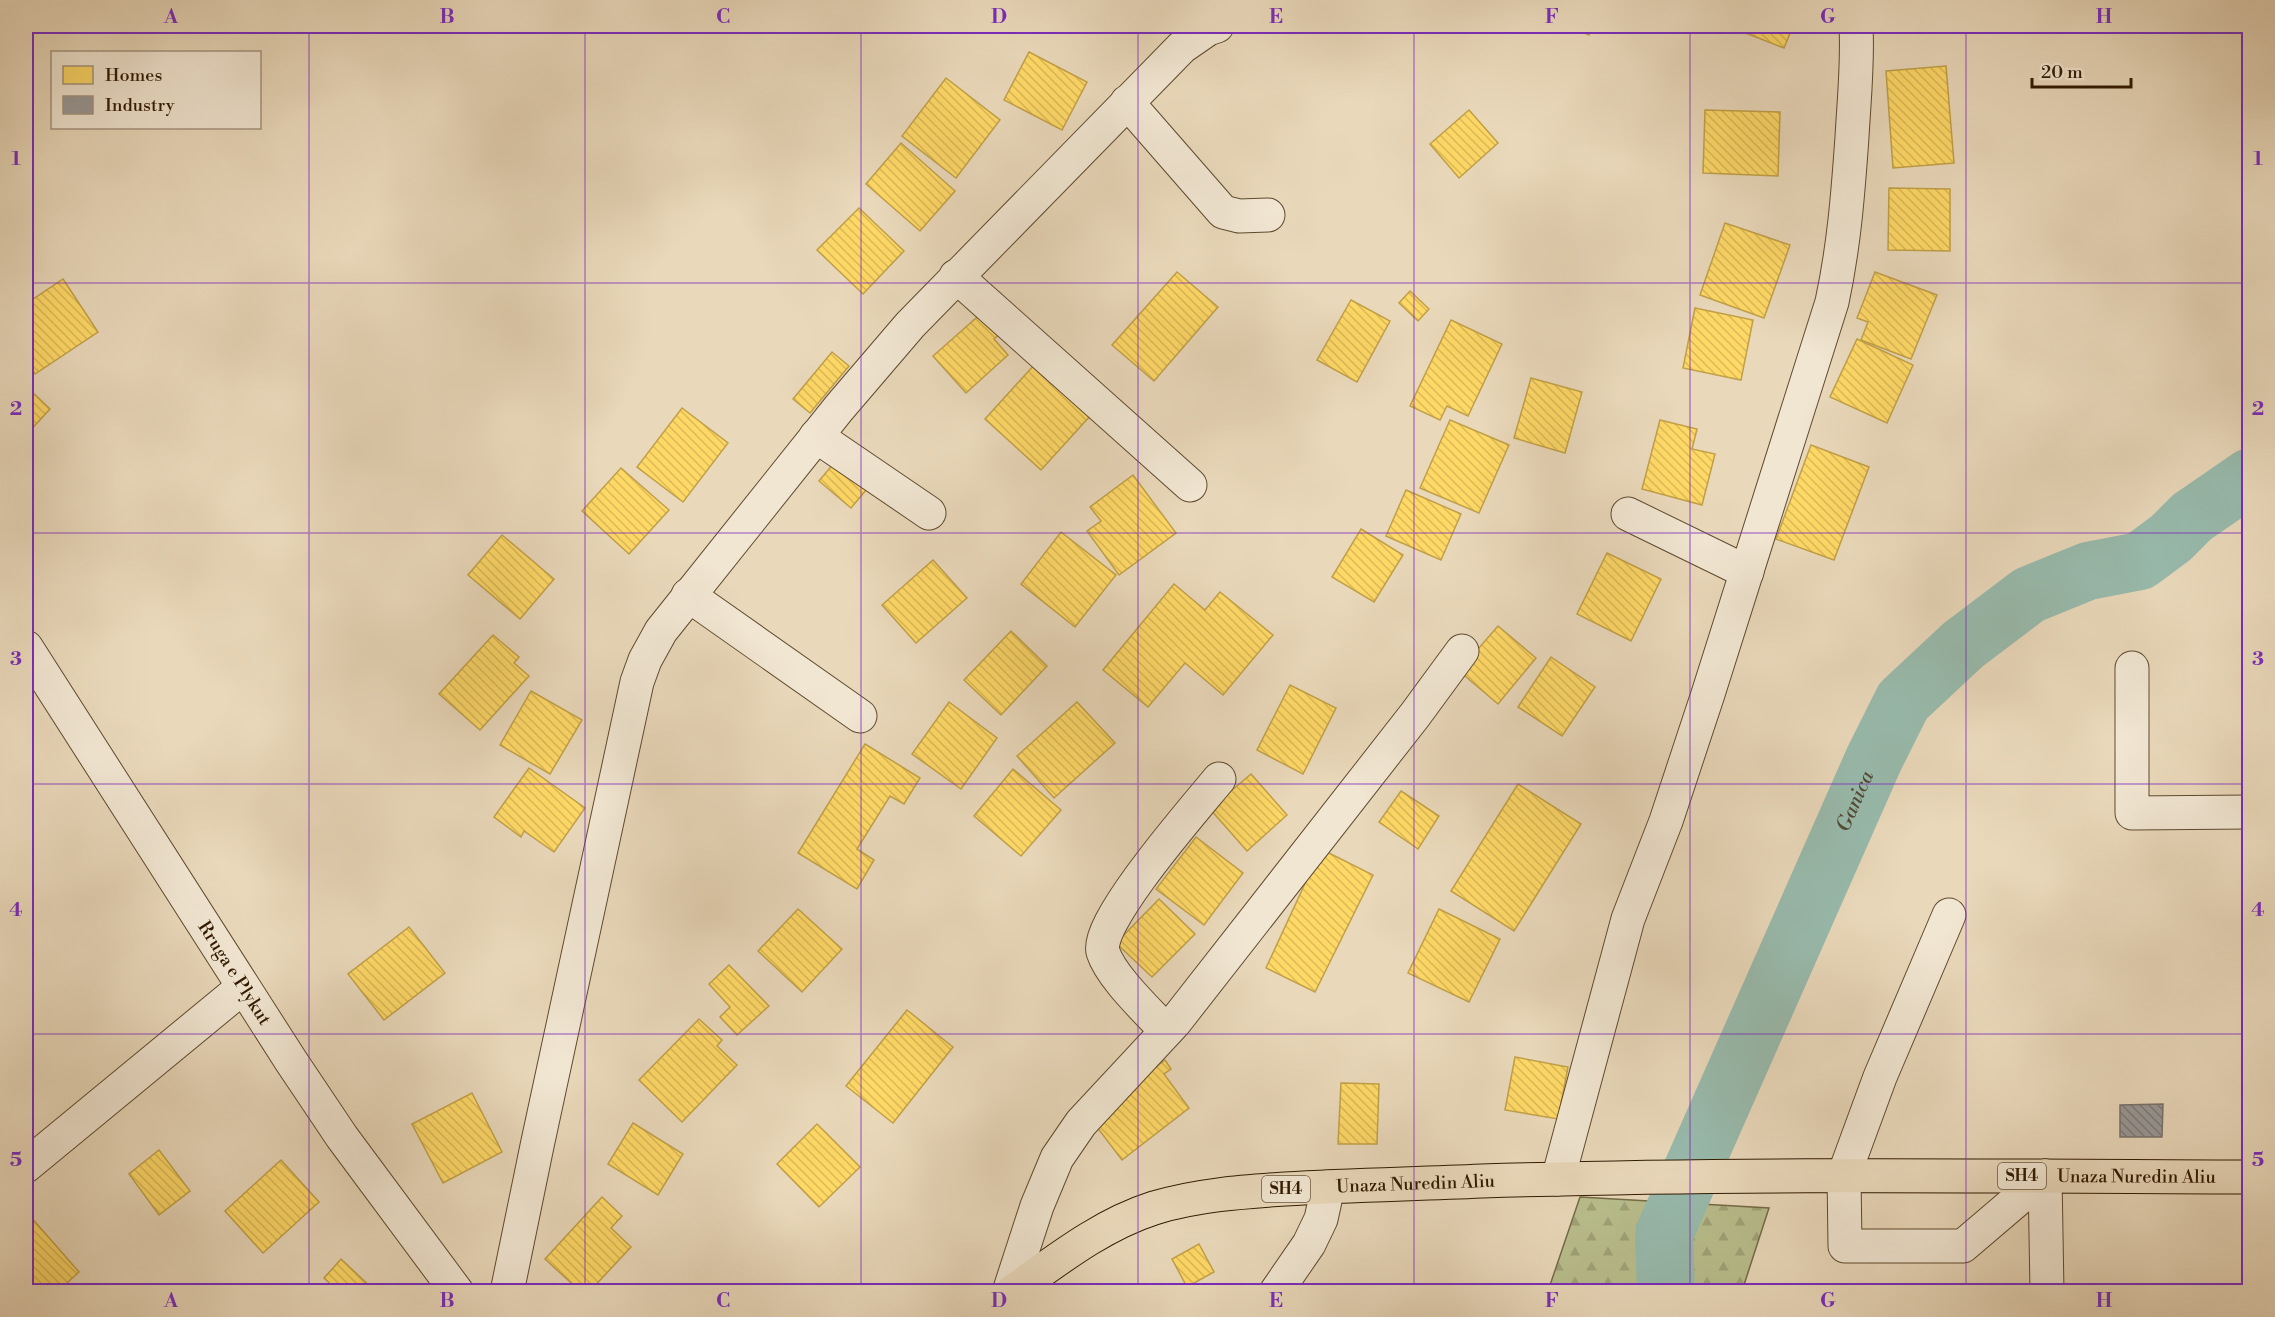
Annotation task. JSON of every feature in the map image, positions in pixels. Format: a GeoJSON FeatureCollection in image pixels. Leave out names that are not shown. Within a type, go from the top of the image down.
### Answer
{"type":"FeatureCollection","features":[{"type":"Feature","properties":{"kind":"main road","name":"Unaza Nuredin Aliu"},"geometry":{"type":"LineString","coordinates":[[1011,1292],[1111,1225],[1152,1209],[1200,1197],[1328,1186],[1794,1174],[2250,1178]]}},
{"type":"Feature","properties":{"kind":"street"},"geometry":{"type":"LineString","coordinates":[[507,1292],[637,682],[645,660],[661,631],[816,436],[910,325],[1188,36],[1217,26]]}},
{"type":"Feature","properties":{"kind":"street"},"geometry":{"type":"LineString","coordinates":[[1571,1179],[1628,919],[1666,821],[1832,302],[1842,255],[1857,51],[1856,26]]}},
{"type":"Feature","properties":{"kind":"street"},"geometry":{"type":"LineString","coordinates":[[1127,102],[1223,212],[1239,216],[1268,215]]}},
{"type":"Feature","properties":{"kind":"street"},"geometry":{"type":"LineString","coordinates":[[956,276],[1190,485]]}},
{"type":"Feature","properties":{"kind":"street"},"geometry":{"type":"LineString","coordinates":[[816,436],[929,513]]}},
{"type":"Feature","properties":{"kind":"street"},"geometry":{"type":"LineString","coordinates":[[1628,514],[1747,572]]}},
{"type":"Feature","properties":{"kind":"street"},"geometry":{"type":"LineString","coordinates":[[688,595],[860,716]]}},
{"type":"Feature","properties":{"kind":"street","name":"Rruga e Plykut"},"geometry":{"type":"LineString","coordinates":[[26,647],[243,988],[342,1137],[447,1287]]}},
{"type":"Feature","properties":{"kind":"street"},"geometry":{"type":"LineString","coordinates":[[1011,1292],[1037,1206],[1057,1158],[1081,1123],[1166,1031],[1415,715],[1462,651]]}},
{"type":"Feature","properties":{"kind":"street"},"geometry":{"type":"LineString","coordinates":[[2132,668],[2132,813],[2250,812]]}},
{"type":"Feature","properties":{"kind":"street"},"geometry":{"type":"LineString","coordinates":[[1166,1031],[1110,968],[1102,950],[1105,933],[1124,898],[1219,779]]}},
{"type":"Feature","properties":{"kind":"street"},"geometry":{"type":"LineString","coordinates":[[1949,915],[1880,1077],[1844,1175],[1845,1246],[1963,1246],[2045,1176]]}},
{"type":"Feature","properties":{"kind":"street"},"geometry":{"type":"LineString","coordinates":[[26,1166],[243,988]]}},
{"type":"Feature","properties":{"kind":"street"},"geometry":{"type":"LineString","coordinates":[[2045,1176],[2047,1292]]}},
{"type":"Feature","properties":{"kind":"street"},"geometry":{"type":"LineString","coordinates":[[1276,1292],[1309,1244],[1321,1219],[1328,1186]]}},
{"type":"Feature","properties":{"kind":"green space"},"geometry":{"type":"Polygon","coordinates":[[[1580,1197],[1769,1208],[1742,1291],[1548,1291],[1580,1197]]]}},
{"type":"Feature","properties":{"kind":"building: Homes"},"geometry":{"type":"Polygon","coordinates":[[[1568,26],[1593,26],[1589,35],[1568,26]]]}},
{"type":"Feature","properties":{"kind":"building: Homes"},"geometry":{"type":"Polygon","coordinates":[[[1734,26],[1793,26],[1784,48],[1733,28],[1734,26]]]}},
{"type":"Feature","properties":{"kind":"building: Homes"},"geometry":{"type":"Polygon","coordinates":[[[1879,26],[1937,26],[1937,31],[1879,31],[1879,26]]]}},
{"type":"Feature","properties":{"kind":"building: Homes"},"geometry":{"type":"Polygon","coordinates":[[[1029,52],[1087,82],[1062,130],[1004,100],[1029,52]]]}},
{"type":"Feature","properties":{"kind":"building: Homes"},"geometry":{"type":"Polygon","coordinates":[[[1946,66],[1954,163],[1893,168],[1886,71],[1946,66]]]}},
{"type":"Feature","properties":{"kind":"building: Homes"},"geometry":{"type":"Polygon","coordinates":[[[946,78],[1000,120],[956,178],[902,136],[946,78]]]}},
{"type":"Feature","properties":{"kind":"building: Homes"},"geometry":{"type":"Polygon","coordinates":[[[1469,110],[1498,143],[1459,178],[1430,144],[1469,110]]]}},
{"type":"Feature","properties":{"kind":"building: Homes"},"geometry":{"type":"Polygon","coordinates":[[[1705,110],[1780,112],[1778,176],[1703,173],[1705,110]]]}},
{"type":"Feature","properties":{"kind":"building: Homes"},"geometry":{"type":"Polygon","coordinates":[[[901,143],[955,191],[920,231],[866,184],[901,143]]]}},
{"type":"Feature","properties":{"kind":"building: Homes"},"geometry":{"type":"Polygon","coordinates":[[[1889,188],[1950,189],[1950,251],[1888,250],[1889,188]]]}},
{"type":"Feature","properties":{"kind":"building: Homes"},"geometry":{"type":"Polygon","coordinates":[[[859,208],[904,251],[863,294],[817,250],[859,208]]]}},
{"type":"Feature","properties":{"kind":"building: Homes"},"geometry":{"type":"Polygon","coordinates":[[[1725,223],[1790,245],[1764,318],[1700,295],[1725,223]]]}},
{"type":"Feature","properties":{"kind":"building: Homes"},"geometry":{"type":"Polygon","coordinates":[[[1177,272],[1218,307],[1154,381],[1112,345],[1177,272]]]}},
{"type":"Feature","properties":{"kind":"building: Homes"},"geometry":{"type":"Polygon","coordinates":[[[1875,272],[1937,295],[1911,359],[1861,340],[1868,322],[1857,318],[1875,272]]]}},
{"type":"Feature","properties":{"kind":"building: Homes"},"geometry":{"type":"Polygon","coordinates":[[[63,279],[98,332],[35,374],[26,359],[26,304],[63,279]]]}},
{"type":"Feature","properties":{"kind":"building: Homes"},"geometry":{"type":"Polygon","coordinates":[[[1410,291],[1429,309],[1418,321],[1399,303],[1410,291]]]}},
{"type":"Feature","properties":{"kind":"building: Homes"},"geometry":{"type":"Polygon","coordinates":[[[1351,300],[1390,321],[1357,382],[1317,360],[1351,300]]]}},
{"type":"Feature","properties":{"kind":"building: Homes"},"geometry":{"type":"Polygon","coordinates":[[[1695,308],[1753,320],[1741,380],[1683,368],[1695,308]]]}},
{"type":"Feature","properties":{"kind":"building: Homes"},"geometry":{"type":"Polygon","coordinates":[[[984,311],[1002,332],[994,339],[1008,355],[966,393],[933,356],[984,311]]]}},
{"type":"Feature","properties":{"kind":"building: Homes"},"geometry":{"type":"Polygon","coordinates":[[[1451,320],[1502,344],[1468,416],[1447,406],[1440,420],[1410,406],[1451,320]]]}},
{"type":"Feature","properties":{"kind":"building: Homes"},"geometry":{"type":"Polygon","coordinates":[[[1857,339],[1913,365],[1887,423],[1830,397],[1857,339]]]}},
{"type":"Feature","properties":{"kind":"building: Homes"},"geometry":{"type":"Polygon","coordinates":[[[832,352],[849,366],[810,413],[793,399],[832,352]]]}},
{"type":"Feature","properties":{"kind":"building: Homes"},"geometry":{"type":"Polygon","coordinates":[[[1035,364],[1091,415],[1041,470],[985,419],[1035,364]]]}},
{"type":"Feature","properties":{"kind":"building: Homes"},"geometry":{"type":"Polygon","coordinates":[[[1531,378],[1582,392],[1565,453],[1514,438],[1531,378]]]}},
{"type":"Feature","properties":{"kind":"building: Homes"},"geometry":{"type":"Polygon","coordinates":[[[26,386],[50,409],[26,435],[26,386]]]}},
{"type":"Feature","properties":{"kind":"building: Homes"},"geometry":{"type":"Polygon","coordinates":[[[682,408],[728,443],[683,502],[637,467],[682,408]]]}},
{"type":"Feature","properties":{"kind":"building: Homes"},"geometry":{"type":"Polygon","coordinates":[[[1450,420],[1509,445],[1479,513],[1420,488],[1450,420]]]}},
{"type":"Feature","properties":{"kind":"building: Homes"},"geometry":{"type":"Polygon","coordinates":[[[1660,420],[1697,429],[1692,449],[1715,454],[1702,505],[1642,489],[1660,420]]]}},
{"type":"Feature","properties":{"kind":"building: Homes"},"geometry":{"type":"Polygon","coordinates":[[[1811,445],[1869,467],[1834,560],[1776,539],[1811,445]]]}},
{"type":"Feature","properties":{"kind":"building: Homes"},"geometry":{"type":"Polygon","coordinates":[[[840,456],[872,483],[851,508],[819,481],[840,456]]]}},
{"type":"Feature","properties":{"kind":"building: Homes"},"geometry":{"type":"Polygon","coordinates":[[[621,468],[669,510],[629,554],[582,511],[621,468]]]}},
{"type":"Feature","properties":{"kind":"building: Homes"},"geometry":{"type":"Polygon","coordinates":[[[1133,475],[1176,533],[1119,575],[1087,531],[1101,521],[1090,507],[1133,475]]]}},
{"type":"Feature","properties":{"kind":"building: Homes"},"geometry":{"type":"Polygon","coordinates":[[[1406,490],[1461,514],[1441,560],[1386,536],[1406,490]]]}},
{"type":"Feature","properties":{"kind":"building: Homes"},"geometry":{"type":"Polygon","coordinates":[[[1361,529],[1403,555],[1374,602],[1332,577],[1361,529]]]}},
{"type":"Feature","properties":{"kind":"building: Homes"},"geometry":{"type":"Polygon","coordinates":[[[1061,532],[1116,575],[1075,627],[1021,584],[1061,532]]]}},
{"type":"Feature","properties":{"kind":"building: Homes"},"geometry":{"type":"Polygon","coordinates":[[[502,535],[554,579],[520,619],[468,575],[502,535]]]}},
{"type":"Feature","properties":{"kind":"building: Homes"},"geometry":{"type":"Polygon","coordinates":[[[1607,553],[1661,579],[1631,641],[1577,614],[1607,553]]]}},
{"type":"Feature","properties":{"kind":"building: Homes"},"geometry":{"type":"Polygon","coordinates":[[[933,560],[967,598],[916,643],[882,605],[933,560]]]}},
{"type":"Feature","properties":{"kind":"building: Homes"},"geometry":{"type":"Polygon","coordinates":[[[1174,584],[1205,610],[1220,592],[1273,635],[1223,695],[1185,663],[1148,707],[1103,670],[1174,584]]]}},
{"type":"Feature","properties":{"kind":"building: Homes"},"geometry":{"type":"Polygon","coordinates":[[[1498,626],[1536,658],[1498,704],[1459,671],[1498,626]]]}},
{"type":"Feature","properties":{"kind":"building: Homes"},"geometry":{"type":"Polygon","coordinates":[[[1011,631],[1047,666],[1001,715],[964,680],[1011,631]]]}},
{"type":"Feature","properties":{"kind":"building: Homes"},"geometry":{"type":"Polygon","coordinates":[[[493,635],[519,657],[514,663],[529,676],[480,730],[439,694],[493,635]]]}},
{"type":"Feature","properties":{"kind":"building: Homes"},"geometry":{"type":"Polygon","coordinates":[[[1551,657],[1595,687],[1562,736],[1518,707],[1551,657]]]}},
{"type":"Feature","properties":{"kind":"building: Homes"},"geometry":{"type":"Polygon","coordinates":[[[1290,685],[1336,708],[1303,774],[1257,750],[1290,685]]]}},
{"type":"Feature","properties":{"kind":"building: Homes"},"geometry":{"type":"Polygon","coordinates":[[[531,691],[582,720],[550,774],[500,745],[531,691]]]}},
{"type":"Feature","properties":{"kind":"building: Homes"},"geometry":{"type":"Polygon","coordinates":[[[949,702],[997,738],[961,789],[912,754],[949,702]]]}},
{"type":"Feature","properties":{"kind":"building: Homes"},"geometry":{"type":"Polygon","coordinates":[[[1077,702],[1115,743],[1054,798],[1017,756],[1077,702]]]}},
{"type":"Feature","properties":{"kind":"building: Homes"},"geometry":{"type":"Polygon","coordinates":[[[865,744],[920,778],[904,804],[890,796],[857,849],[874,860],[857,889],[798,853],[865,744]]]}},
{"type":"Feature","properties":{"kind":"building: Homes"},"geometry":{"type":"Polygon","coordinates":[[[529,768],[585,808],[554,852],[524,831],[521,837],[494,817],[529,768]]]}},
{"type":"Feature","properties":{"kind":"building: Homes"},"geometry":{"type":"Polygon","coordinates":[[[1013,769],[1061,810],[1021,856],[974,816],[1013,769]]]}},
{"type":"Feature","properties":{"kind":"building: Homes"},"geometry":{"type":"Polygon","coordinates":[[[1251,774],[1287,815],[1247,851],[1210,809],[1251,774]]]}},
{"type":"Feature","properties":{"kind":"building: Homes"},"geometry":{"type":"Polygon","coordinates":[[[1518,784],[1581,824],[1514,931],[1451,891],[1518,784]]]}},
{"type":"Feature","properties":{"kind":"building: Homes"},"geometry":{"type":"Polygon","coordinates":[[[1401,791],[1439,816],[1418,849],[1379,822],[1401,791]]]}},
{"type":"Feature","properties":{"kind":"building: Homes"},"geometry":{"type":"Polygon","coordinates":[[[1196,837],[1243,873],[1204,925],[1156,889],[1196,837]]]}},
{"type":"Feature","properties":{"kind":"building: Homes"},"geometry":{"type":"Polygon","coordinates":[[[1321,849],[1373,875],[1315,992],[1266,968],[1321,849]]]}},
{"type":"Feature","properties":{"kind":"building: Homes"},"geometry":{"type":"Polygon","coordinates":[[[1159,899],[1195,934],[1152,977],[1116,943],[1159,899]]]}},
{"type":"Feature","properties":{"kind":"building: Homes"},"geometry":{"type":"Polygon","coordinates":[[[798,909],[842,949],[802,992],[758,951],[798,909]]]}},
{"type":"Feature","properties":{"kind":"building: Homes"},"geometry":{"type":"Polygon","coordinates":[[[1439,909],[1500,939],[1469,1002],[1408,973],[1439,909]]]}},
{"type":"Feature","properties":{"kind":"building: Homes"},"geometry":{"type":"Polygon","coordinates":[[[409,927],[445,973],[384,1020],[348,974],[409,927]]]}},
{"type":"Feature","properties":{"kind":"building: Homes"},"geometry":{"type":"Polygon","coordinates":[[[729,965],[769,1006],[737,1035],[720,1017],[730,1007],[709,984],[729,965]]]}},
{"type":"Feature","properties":{"kind":"building: Homes"},"geometry":{"type":"Polygon","coordinates":[[[907,1010],[953,1047],[893,1123],[846,1086],[907,1010]]]}},
{"type":"Feature","properties":{"kind":"building: Homes"},"geometry":{"type":"Polygon","coordinates":[[[699,1019],[722,1040],[717,1046],[737,1065],[682,1122],[639,1080],[699,1019]]]}},
{"type":"Feature","properties":{"kind":"building: Homes"},"geometry":{"type":"Polygon","coordinates":[[[1515,1057],[1568,1067],[1558,1119],[1505,1110],[1515,1057]]]}},
{"type":"Feature","properties":{"kind":"building: Homes"},"geometry":{"type":"Polygon","coordinates":[[[1165,1060],[1171,1069],[1164,1074],[1189,1108],[1122,1160],[1090,1118],[1165,1060]]]}},
{"type":"Feature","properties":{"kind":"building: Homes"},"geometry":{"type":"Polygon","coordinates":[[[1341,1083],[1379,1084],[1377,1144],[1338,1144],[1341,1083]]]}},
{"type":"Feature","properties":{"kind":"building: Homes"},"geometry":{"type":"Polygon","coordinates":[[[472,1093],[502,1152],[443,1183],[412,1124],[472,1093]]]}},
{"type":"Feature","properties":{"kind":"building: Homes"},"geometry":{"type":"Polygon","coordinates":[[[633,1123],[683,1154],[658,1195],[608,1164],[633,1123]]]}},
{"type":"Feature","properties":{"kind":"building: Homes"},"geometry":{"type":"Polygon","coordinates":[[[817,1124],[860,1167],[819,1207],[777,1164],[817,1124]]]}},
{"type":"Feature","properties":{"kind":"building: Homes"},"geometry":{"type":"Polygon","coordinates":[[[159,1150],[190,1191],[159,1215],[129,1174],[159,1150]]]}},
{"type":"Feature","properties":{"kind":"building: Homes"},"geometry":{"type":"Polygon","coordinates":[[[281,1160],[319,1202],[263,1253],[225,1211],[281,1160]]]}},
{"type":"Feature","properties":{"kind":"building: Homes"},"geometry":{"type":"Polygon","coordinates":[[[602,1197],[622,1216],[611,1228],[631,1247],[589,1292],[581,1292],[545,1259],[602,1197]]]}},
{"type":"Feature","properties":{"kind":"building: Homes"},"geometry":{"type":"Polygon","coordinates":[[[30,1216],[79,1272],[57,1292],[26,1292],[26,1220],[30,1216]]]}},
{"type":"Feature","properties":{"kind":"building: Homes"},"geometry":{"type":"Polygon","coordinates":[[[1199,1244],[1214,1272],[1187,1287],[1172,1259],[1199,1244]]]}},
{"type":"Feature","properties":{"kind":"building: Homes"},"geometry":{"type":"Polygon","coordinates":[[[341,1259],[376,1292],[339,1292],[324,1278],[341,1259]]]}},
{"type":"Feature","properties":{"kind":"building: Industry"},"geometry":{"type":"Polygon","coordinates":[[[2163,1104],[2162,1137],[2120,1137],[2120,1105],[2163,1104]]]}},
{"type":"Feature","properties":{"kind":"waterway","name":"Ganica"},"geometry":{"type":"LineString","coordinates":[[1666,1292],[1664,1234],[1874,759],[1903,701],[1963,645],[2029,595],[2088,571],[2140,561],[2171,538],[2192,517],[2250,477]]}}]}
